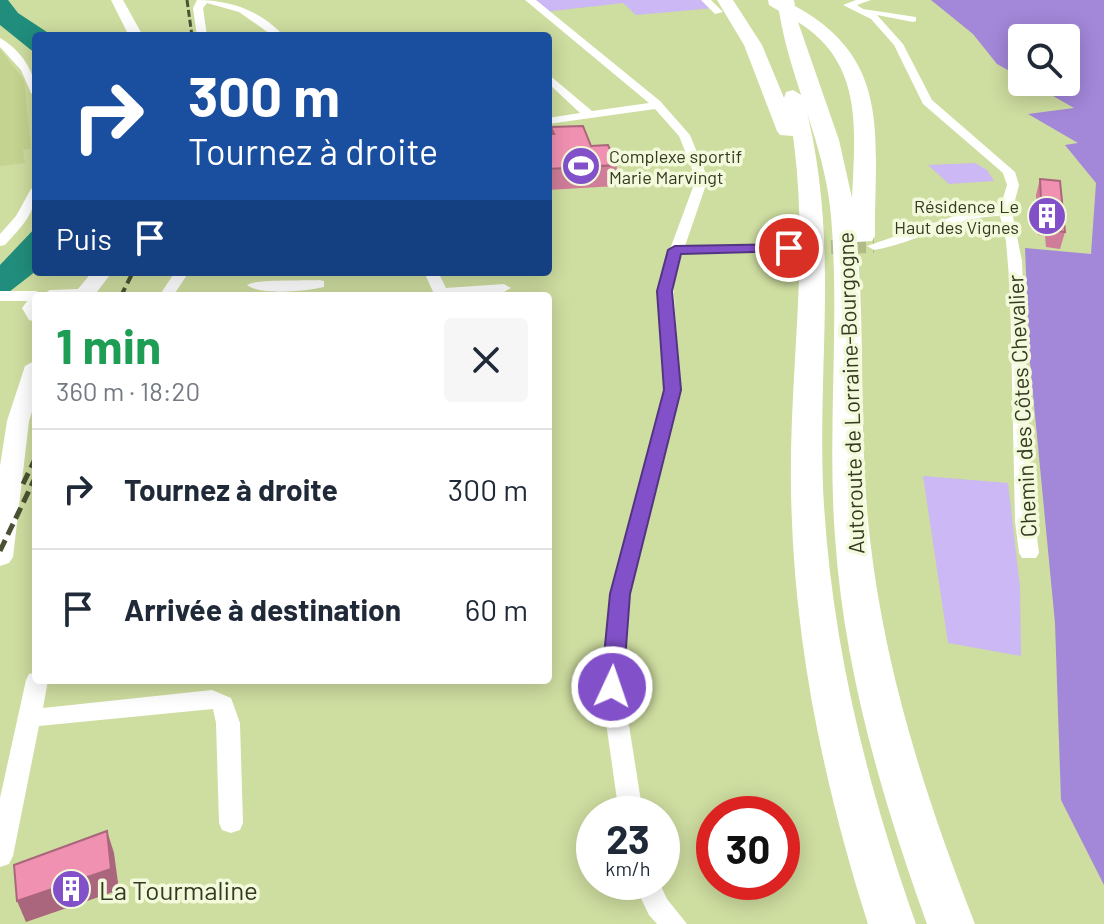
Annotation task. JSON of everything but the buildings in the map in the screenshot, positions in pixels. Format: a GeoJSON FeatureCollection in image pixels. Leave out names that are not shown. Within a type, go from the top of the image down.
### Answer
{"type":"FeatureCollection","features":[{"type":"Feature","properties":{"kind":"highway"},"geometry":{"type":"LineString","coordinates":[[770,0],[806,18],[833,40],[848,58],[859,88],[863,285],[846,320]]}},
{"type":"Feature","properties":{"kind":"highway","name":"Autoroute de Lorraine-Bourgogne"},"geometry":{"type":"LineString","coordinates":[[770,0],[836,168],[845,246],[852,537],[874,680],[906,799],[951,924]]}},
{"type":"Feature","properties":{"kind":"highway","name":"Autoroute de Lorraine-Bourgogne"},"geometry":{"type":"LineString","coordinates":[[786,0],[780,23],[807,147],[815,209],[815,283],[807,397],[811,559],[840,748],[857,816],[892,924]]}},
{"type":"Feature","properties":{"kind":"highway"},"geometry":{"type":"LineString","coordinates":[[722,6],[753,45],[789,136],[801,181],[815,209]]}},
{"type":"Feature","properties":{"kind":"main road"},"geometry":{"type":"LineString","coordinates":[[117,0],[134,32]]}},
{"type":"Feature","properties":{"kind":"main road"},"geometry":{"type":"LineString","coordinates":[[62,292],[83,276]]}},
{"type":"Feature","properties":{"kind":"main road"},"geometry":{"type":"LineString","coordinates":[[66,292],[95,276]]}},
{"type":"Feature","properties":{"kind":"main road"},"geometry":{"type":"LineString","coordinates":[[0,557],[13,456],[25,393],[32,376]]}},
{"type":"Feature","properties":{"kind":"street"},"geometry":{"type":"LineString","coordinates":[[530,0],[657,105],[684,135],[702,179],[675,250],[665,291],[672,390],[625,568],[614,652],[613,701],[628,796]]}},
{"type":"Feature","properties":{"kind":"street"},"geometry":{"type":"LineString","coordinates":[[706,0],[722,6]]}},
{"type":"Feature","properties":{"kind":"street"},"geometry":{"type":"LineString","coordinates":[[201,32],[198,8],[209,1],[260,20],[274,32]]}},
{"type":"Feature","properties":{"kind":"street"},"geometry":{"type":"LineString","coordinates":[[863,5],[913,19]]}},
{"type":"Feature","properties":{"kind":"street","name":"Chemin des Côtes Chevalier"},"geometry":{"type":"LineString","coordinates":[[863,5],[898,44],[927,102],[1006,167],[1013,185],[1005,212],[1014,247],[1022,343],[1021,495],[1029,553]]}},
{"type":"Feature","properties":{"kind":"street"},"geometry":{"type":"LineString","coordinates":[[0,41],[26,69],[32,83]]}},
{"type":"Feature","properties":{"kind":"street"},"geometry":{"type":"LineString","coordinates":[[552,81],[589,115]]}},
{"type":"Feature","properties":{"kind":"street"},"geometry":{"type":"LineString","coordinates":[[552,120],[657,105]]}},
{"type":"Feature","properties":{"kind":"street"},"geometry":{"type":"LineString","coordinates":[[0,242],[22,218],[32,199]]}},
{"type":"Feature","properties":{"kind":"street"},"geometry":{"type":"LineString","coordinates":[[874,246],[915,238],[963,215],[1005,212]]}},
{"type":"Feature","properties":{"kind":"street"},"geometry":{"type":"LineString","coordinates":[[675,250],[789,248]]}},
{"type":"Feature","properties":{"kind":"street"},"geometry":{"type":"LineString","coordinates":[[254,284],[293,287],[319,284]]}},
{"type":"Feature","properties":{"kind":"street"},"geometry":{"type":"LineString","coordinates":[[469,292],[504,288]]}},
{"type":"Feature","properties":{"kind":"street"},"geometry":{"type":"LineString","coordinates":[[0,296],[32,298]]}},
{"type":"Feature","properties":{"kind":"street"},"geometry":{"type":"LineString","coordinates":[[0,856],[36,684]]}},
{"type":"Feature","properties":{"kind":"street"},"geometry":{"type":"LineString","coordinates":[[29,718],[212,699],[223,704],[228,723],[231,823]]}},
{"type":"Feature","properties":{"kind":"street"},"geometry":{"type":"LineString","coordinates":[[655,900],[674,924]]}},
{"type":"Feature","properties":{"kind":"shaded area"},"geometry":{"type":"Polygon","coordinates":[[[533,0],[703,0],[714,8],[636,15],[623,3],[544,12],[533,0]]]}},
{"type":"Feature","properties":{"kind":"shaded area"},"geometry":{"type":"Polygon","coordinates":[[[931,0],[1104,0],[1104,885],[1061,800],[1055,623],[1030,363],[1025,248],[1091,254],[1096,183],[1065,145],[1078,143],[1028,114],[1074,108],[1053,96],[1080,96],[1080,24],[1008,24],[1008,70],[997,64],[973,34],[931,0]]]}},
{"type":"Feature","properties":{"kind":"shaded area"},"geometry":{"type":"Polygon","coordinates":[[[0,49],[24,80],[31,149],[23,150],[25,163],[0,166],[0,49]]]}},
{"type":"Feature","properties":{"kind":"shaded area"},"geometry":{"type":"Polygon","coordinates":[[[975,163],[987,170],[994,181],[949,184],[928,165],[975,163]]]}},
{"type":"Feature","properties":{"kind":"shaded area"},"geometry":{"type":"Polygon","coordinates":[[[923,476],[1008,483],[1020,587],[1021,656],[948,643],[923,476]]]}},
{"type":"Feature","properties":{"kind":"water"},"geometry":{"type":"Polygon","coordinates":[[[0,0],[8,0],[18,13],[47,32],[32,32],[32,51],[0,25],[0,0]]]}},
{"type":"Feature","properties":{"kind":"water"},"geometry":{"type":"Polygon","coordinates":[[[32,231],[32,274],[0,299],[0,265],[32,231]]]}},
{"type":"Feature","properties":{"kind":"tunnel"},"geometry":{"type":"LineString","coordinates":[[789,248],[874,246]]}},
{"type":"Feature","properties":{"kind":"railway"},"geometry":{"type":"LineString","coordinates":[[187,0],[191,32]]}},
{"type":"Feature","properties":{"kind":"railway"},"geometry":{"type":"LineString","coordinates":[[123,292],[131,276]]}},
{"type":"Feature","properties":{"kind":"railway"},"geometry":{"type":"LineString","coordinates":[[23,484],[32,465]]}},
{"type":"Feature","properties":{"kind":"railway"},"geometry":{"type":"LineString","coordinates":[[0,551],[32,484]]}},
{"type":"Feature","properties":{"kind":"place","name":"Complexe sportif Marie Marvingt"},"geometry":{"type":"Point","coordinates":[581,166]}},
{"type":"Feature","properties":{"kind":"place","name":"Résidence Le Haut des Vignes"},"geometry":{"type":"Point","coordinates":[1047,216]}},
{"type":"Feature","properties":{"kind":"place","name":"La Tourmaline"},"geometry":{"type":"Point","coordinates":[71,889]}},
{"type":"Feature","properties":{"kind":"route"},"geometry":{"type":"LineString","coordinates":[[612,687],[625,568],[672,390],[665,291],[675,250],[789,248]]}}]}
